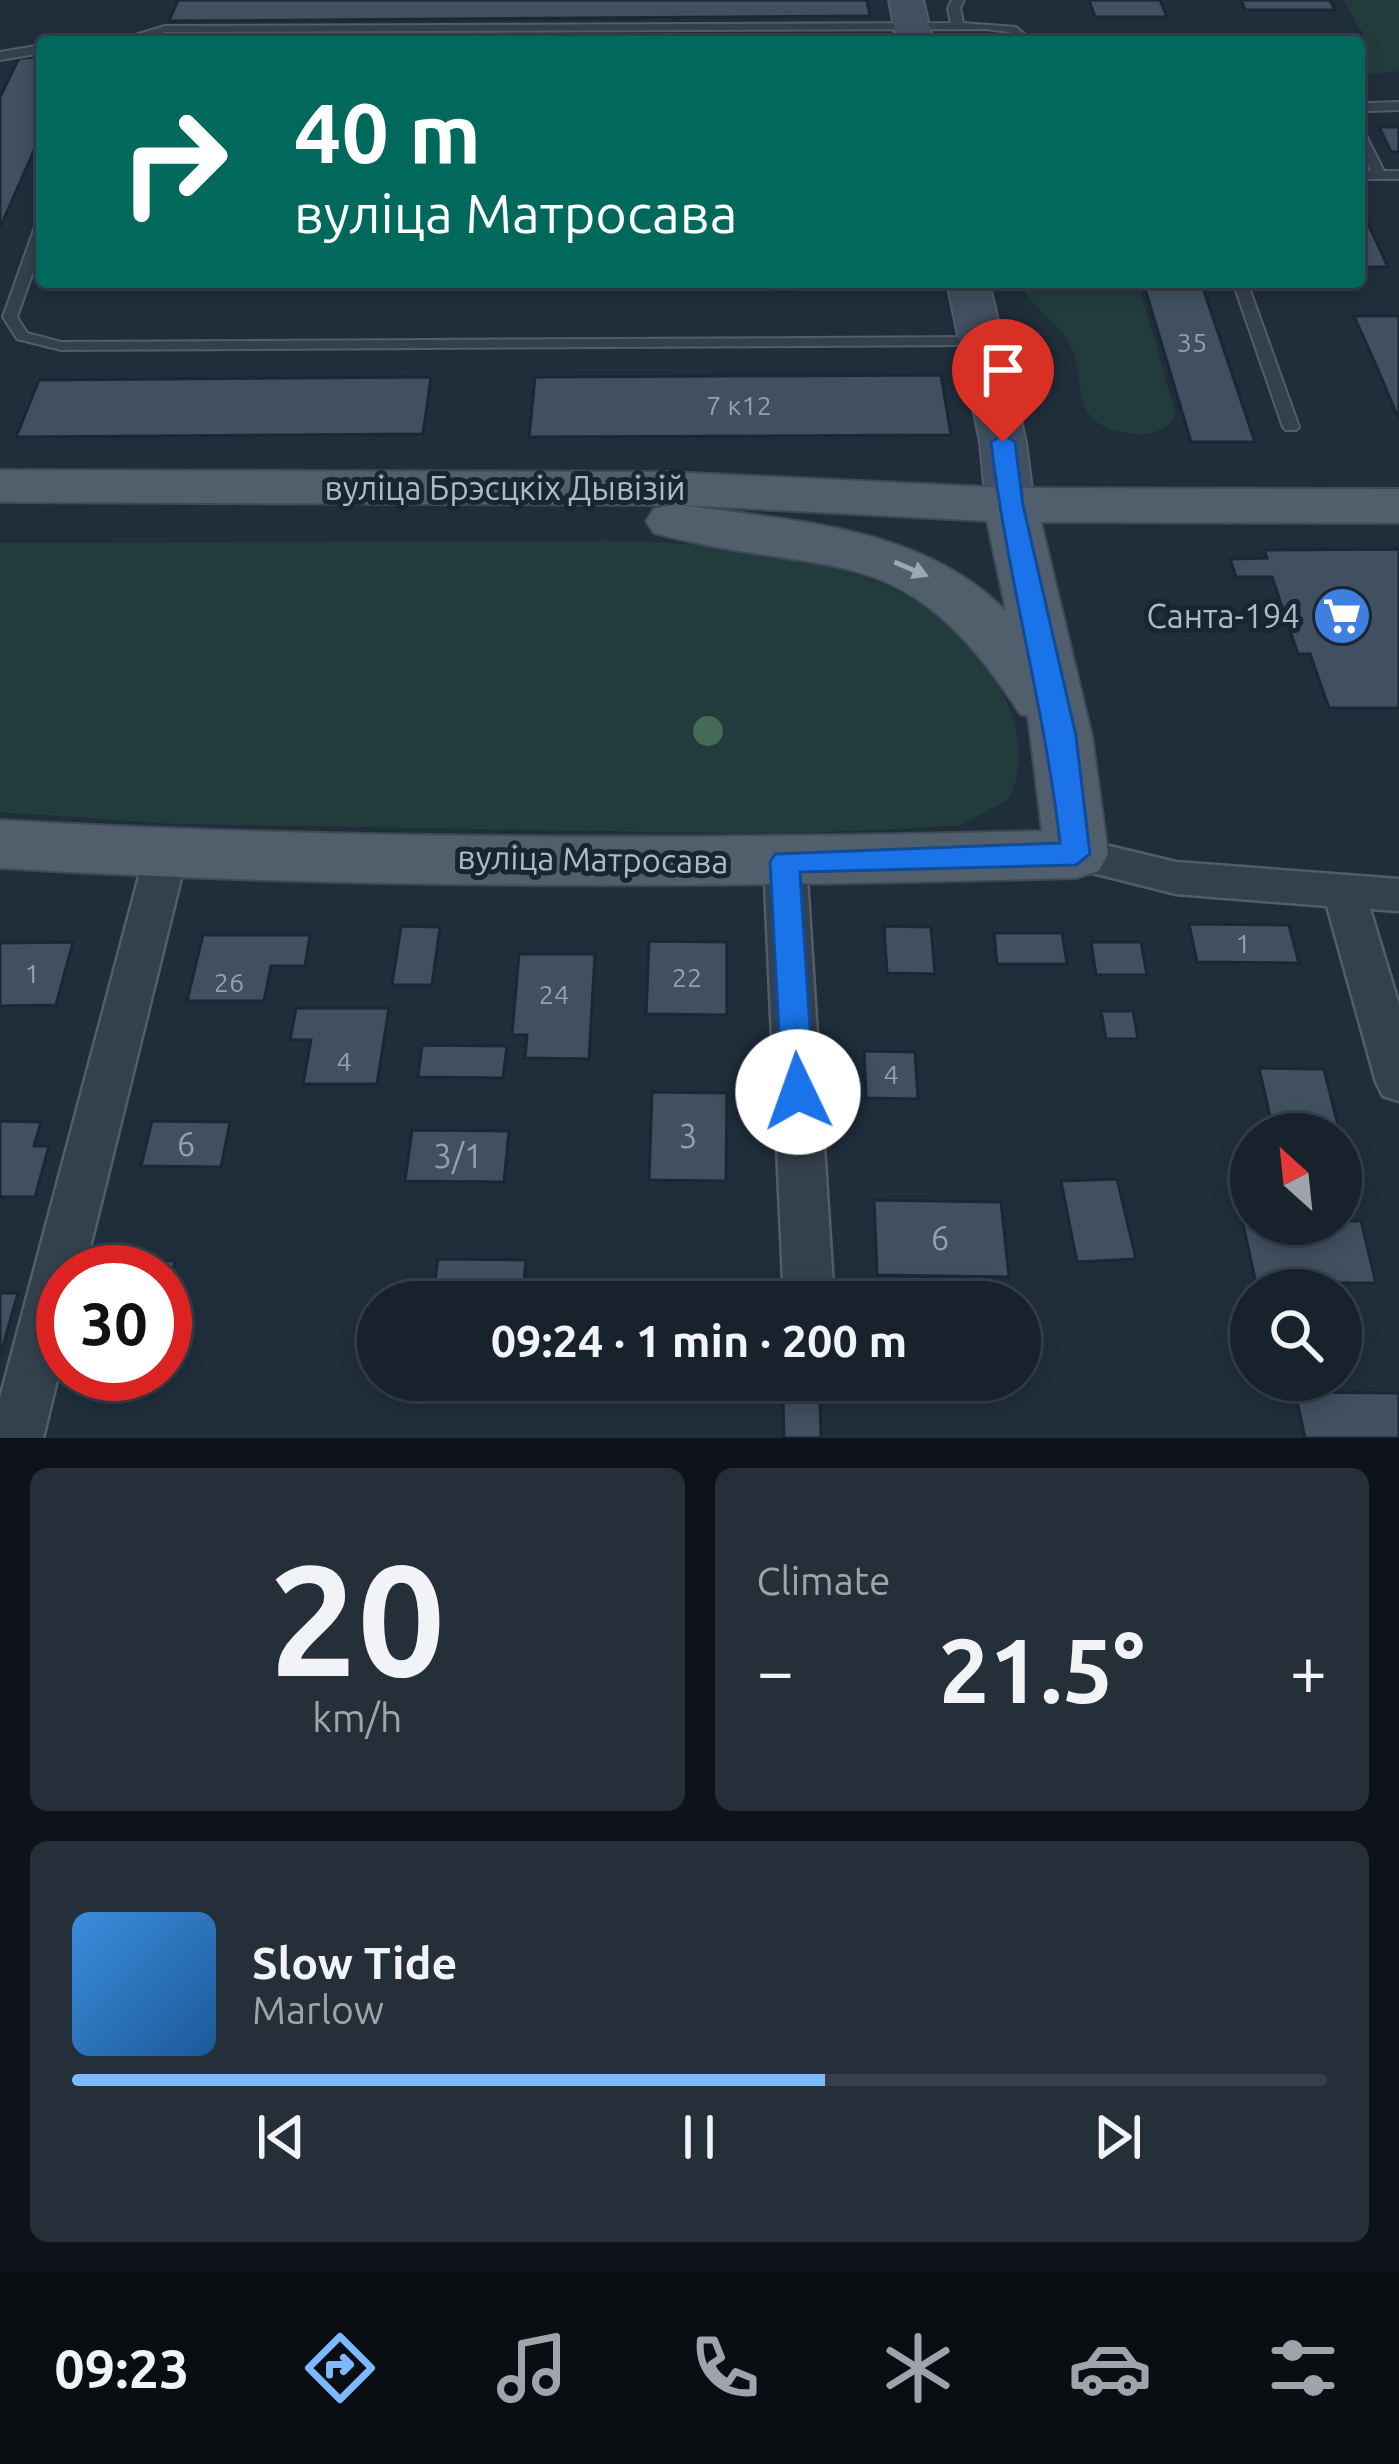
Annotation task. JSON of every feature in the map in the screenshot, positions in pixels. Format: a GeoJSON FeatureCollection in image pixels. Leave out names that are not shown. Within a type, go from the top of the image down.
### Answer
{"type":"FeatureCollection","features":[{"type":"Feature","properties":{"kind":"main road","name":"вуліца Брэсцкіх Дывізій"},"geometry":{"type":"LineString","coordinates":[[0,486],[671,504]]}},
{"type":"Feature","properties":{"kind":"main road","name":"вуліца Брэсцкіх Дывізій"},"geometry":{"type":"LineString","coordinates":[[0,518],[671,504],[1399,506]]}},
{"type":"Feature","properties":{"kind":"main road"},"geometry":{"type":"LineString","coordinates":[[671,504],[882,556],[955,590],[1022,666],[1062,736]]}},
{"type":"Feature","properties":{"kind":"main road"},"geometry":{"type":"LineString","coordinates":[[1010,505],[1062,736],[1076,854]]}},
{"type":"Feature","properties":{"kind":"main road","name":"вуліца Матросава"},"geometry":{"type":"LineString","coordinates":[[0,844],[166,854],[785,862],[1076,854]]}},
{"type":"Feature","properties":{"kind":"street"},"geometry":{"type":"LineString","coordinates":[[969,288],[1010,505]]}},
{"type":"Feature","properties":{"kind":"street"},"geometry":{"type":"LineString","coordinates":[[16,1438],[166,854]]}},
{"type":"Feature","properties":{"kind":"street","name":"вуліца Матросава"},"geometry":{"type":"LineString","coordinates":[[1076,854],[1176,878],[1399,896]]}},
{"type":"Feature","properties":{"kind":"street"},"geometry":{"type":"LineString","coordinates":[[785,862],[808,1281]]}},
{"type":"Feature","properties":{"kind":"street"},"geometry":{"type":"LineString","coordinates":[[1345,895],[1399,1082]]}},
{"type":"Feature","properties":{"kind":"lane"},"geometry":{"type":"LineString","coordinates":[[958,0],[953,8],[958,26]]}},
{"type":"Feature","properties":{"kind":"lane"},"geometry":{"type":"LineString","coordinates":[[136,36],[154,30],[285,36],[911,23],[1000,26],[1018,36]]}},
{"type":"Feature","properties":{"kind":"lane"},"geometry":{"type":"LineString","coordinates":[[0,56],[36,50]]}},
{"type":"Feature","properties":{"kind":"lane"},"geometry":{"type":"LineString","coordinates":[[1369,106],[1399,106]]}},
{"type":"Feature","properties":{"kind":"lane"},"geometry":{"type":"LineString","coordinates":[[1365,146],[1379,175]]}},
{"type":"Feature","properties":{"kind":"lane"},"geometry":{"type":"LineString","coordinates":[[1365,175],[1399,175]]}},
{"type":"Feature","properties":{"kind":"lane"},"geometry":{"type":"LineString","coordinates":[[36,244],[10,316],[22,336],[61,346],[981,340]]}},
{"type":"Feature","properties":{"kind":"lane"},"geometry":{"type":"LineString","coordinates":[[1242,288],[1292,427]]}},
{"type":"Feature","properties":{"kind":"green space"},"geometry":{"type":"Polygon","coordinates":[[[1344,0],[1399,0],[1399,71],[1365,74],[1363,36],[1344,0]]]}},
{"type":"Feature","properties":{"kind":"green space"},"geometry":{"type":"Polygon","coordinates":[[[1023,288],[1140,288],[1175,412],[1172,422],[1140,434],[1094,420],[1086,409],[1067,340],[1023,288]]]}},
{"type":"Feature","properties":{"kind":"green space"},"geometry":{"type":"Polygon","coordinates":[[[630,541],[791,557],[846,571],[896,591],[941,618],[979,655],[1007,702],[1018,763],[1009,799],[959,826],[781,834],[174,824],[0,812],[0,543],[630,541]]]}},
{"type":"Feature","properties":{"kind":"building"},"geometry":{"type":"Polygon","coordinates":[[[178,0],[867,0],[870,16],[169,21],[178,0]]]}},
{"type":"Feature","properties":{"kind":"building"},"geometry":{"type":"Polygon","coordinates":[[[1089,0],[1160,0],[1167,17],[1095,17],[1089,0]]]}},
{"type":"Feature","properties":{"kind":"building"},"geometry":{"type":"Polygon","coordinates":[[[1241,0],[1330,0],[1335,10],[1245,10],[1241,0]]]}},
{"type":"Feature","properties":{"kind":"building"},"geometry":{"type":"Polygon","coordinates":[[[36,57],[36,146],[0,228],[0,97],[19,58],[36,57]]]}},
{"type":"Feature","properties":{"kind":"building"},"geometry":{"type":"Polygon","coordinates":[[[1379,127],[1399,127],[1399,152],[1391,152],[1379,127]]]}},
{"type":"Feature","properties":{"kind":"building"},"geometry":{"type":"Polygon","coordinates":[[[1365,217],[1388,267],[1365,267],[1365,217]]]}},
{"type":"Feature","properties":{"kind":"building"},"geometry":{"type":"Polygon","coordinates":[[[1145,288],[1203,288],[1255,442],[1191,442],[1145,288]]]}},
{"type":"Feature","properties":{"kind":"building"},"geometry":{"type":"Polygon","coordinates":[[[1354,316],[1399,316],[1399,420],[1379,372],[1354,316]]]}},
{"type":"Feature","properties":{"kind":"building"},"geometry":{"type":"Polygon","coordinates":[[[941,375],[951,435],[529,437],[535,377],[941,375]]]}},
{"type":"Feature","properties":{"kind":"building"},"geometry":{"type":"Polygon","coordinates":[[[431,377],[423,434],[16,437],[39,380],[431,377]]]}},
{"type":"Feature","properties":{"kind":"building","name":"Санта-194"},"geometry":{"type":"Polygon","coordinates":[[[1399,549],[1399,708],[1329,708],[1310,654],[1298,654],[1272,577],[1236,577],[1230,559],[1267,558],[1264,550],[1399,549]]]}},
{"type":"Feature","properties":{"kind":"building"},"geometry":{"type":"Polygon","coordinates":[[[1189,924],[1289,925],[1299,963],[1197,962],[1189,924]]]}},
{"type":"Feature","properties":{"kind":"building"},"geometry":{"type":"Polygon","coordinates":[[[401,926],[440,927],[432,985],[392,985],[401,926]]]}},
{"type":"Feature","properties":{"kind":"building"},"geometry":{"type":"Polygon","coordinates":[[[884,926],[931,927],[935,974],[887,973],[884,926]]]}},
{"type":"Feature","properties":{"kind":"building"},"geometry":{"type":"Polygon","coordinates":[[[994,933],[1062,933],[1067,964],[997,964],[994,933]]]}},
{"type":"Feature","properties":{"kind":"building"},"geometry":{"type":"Polygon","coordinates":[[[203,935],[310,935],[305,966],[271,966],[264,1001],[187,1001],[203,935]]]}},
{"type":"Feature","properties":{"kind":"building"},"geometry":{"type":"Polygon","coordinates":[[[649,941],[727,942],[727,1015],[646,1014],[649,941]]]}},
{"type":"Feature","properties":{"kind":"building"},"geometry":{"type":"Polygon","coordinates":[[[73,942],[56,1005],[0,1006],[0,943],[73,942]]]}},
{"type":"Feature","properties":{"kind":"building"},"geometry":{"type":"Polygon","coordinates":[[[1091,942],[1141,942],[1147,975],[1096,975],[1091,942]]]}},
{"type":"Feature","properties":{"kind":"building"},"geometry":{"type":"Polygon","coordinates":[[[519,954],[595,954],[589,1059],[525,1058],[527,1035],[512,1035],[519,954]]]}},
{"type":"Feature","properties":{"kind":"building"},"geometry":{"type":"Polygon","coordinates":[[[296,1008],[389,1008],[377,1084],[303,1084],[311,1040],[290,1040],[296,1008]]]}},
{"type":"Feature","properties":{"kind":"building"},"geometry":{"type":"Polygon","coordinates":[[[1101,1011],[1133,1011],[1138,1039],[1106,1039],[1101,1011]]]}},
{"type":"Feature","properties":{"kind":"building"},"geometry":{"type":"Polygon","coordinates":[[[422,1045],[507,1046],[503,1078],[418,1077],[422,1045]]]}},
{"type":"Feature","properties":{"kind":"building"},"geometry":{"type":"Polygon","coordinates":[[[864,1051],[915,1052],[918,1099],[866,1098],[864,1051]]]}},
{"type":"Feature","properties":{"kind":"building"},"geometry":{"type":"Polygon","coordinates":[[[1259,1068],[1324,1069],[1335,1113],[1269,1113],[1259,1068]]]}},
{"type":"Feature","properties":{"kind":"building"},"geometry":{"type":"Polygon","coordinates":[[[652,1092],[727,1093],[726,1181],[649,1180],[652,1092]]]}},
{"type":"Feature","properties":{"kind":"building"},"geometry":{"type":"Polygon","coordinates":[[[0,1121],[41,1122],[34,1146],[49,1146],[35,1197],[0,1197],[0,1121]]]}},
{"type":"Feature","properties":{"kind":"building"},"geometry":{"type":"Polygon","coordinates":[[[152,1121],[230,1122],[221,1167],[141,1166],[152,1121]]]}},
{"type":"Feature","properties":{"kind":"building"},"geometry":{"type":"Polygon","coordinates":[[[412,1130],[509,1131],[504,1182],[405,1181],[412,1130]]]}},
{"type":"Feature","properties":{"kind":"building"},"geometry":{"type":"Polygon","coordinates":[[[1117,1179],[1136,1259],[1077,1262],[1061,1181],[1117,1179]]]}},
{"type":"Feature","properties":{"kind":"building"},"geometry":{"type":"Polygon","coordinates":[[[874,1200],[1001,1202],[1009,1277],[877,1275],[874,1200]]]}},
{"type":"Feature","properties":{"kind":"building"},"geometry":{"type":"Polygon","coordinates":[[[1362,1225],[1376,1283],[1362,1283],[1362,1269],[1253,1269],[1248,1245],[1362,1245],[1362,1225]]]}},
{"type":"Feature","properties":{"kind":"building"},"geometry":{"type":"Polygon","coordinates":[[[438,1259],[526,1260],[524,1281],[435,1281],[438,1259]]]}},
{"type":"Feature","properties":{"kind":"building"},"geometry":{"type":"Polygon","coordinates":[[[0,1293],[18,1293],[0,1357],[0,1293]]]}},
{"type":"Feature","properties":{"kind":"building"},"geometry":{"type":"Polygon","coordinates":[[[1362,1393],[1399,1393],[1399,1438],[1305,1438],[1297,1401],[1362,1401],[1362,1393]]]}},
{"type":"Feature","properties":{"kind":"building"},"geometry":{"type":"Polygon","coordinates":[[[783,1401],[820,1401],[821,1438],[784,1438],[783,1401]]]}},
{"type":"Feature","properties":{"kind":"place","name":"Санта-194"},"geometry":{"type":"Point","coordinates":[1342,616]}},
{"type":"Feature","properties":{"kind":"route"},"geometry":{"type":"LineString","coordinates":[[798,1092],[785,862],[1076,854],[1062,736],[1010,505],[1003,442]]}}]}
